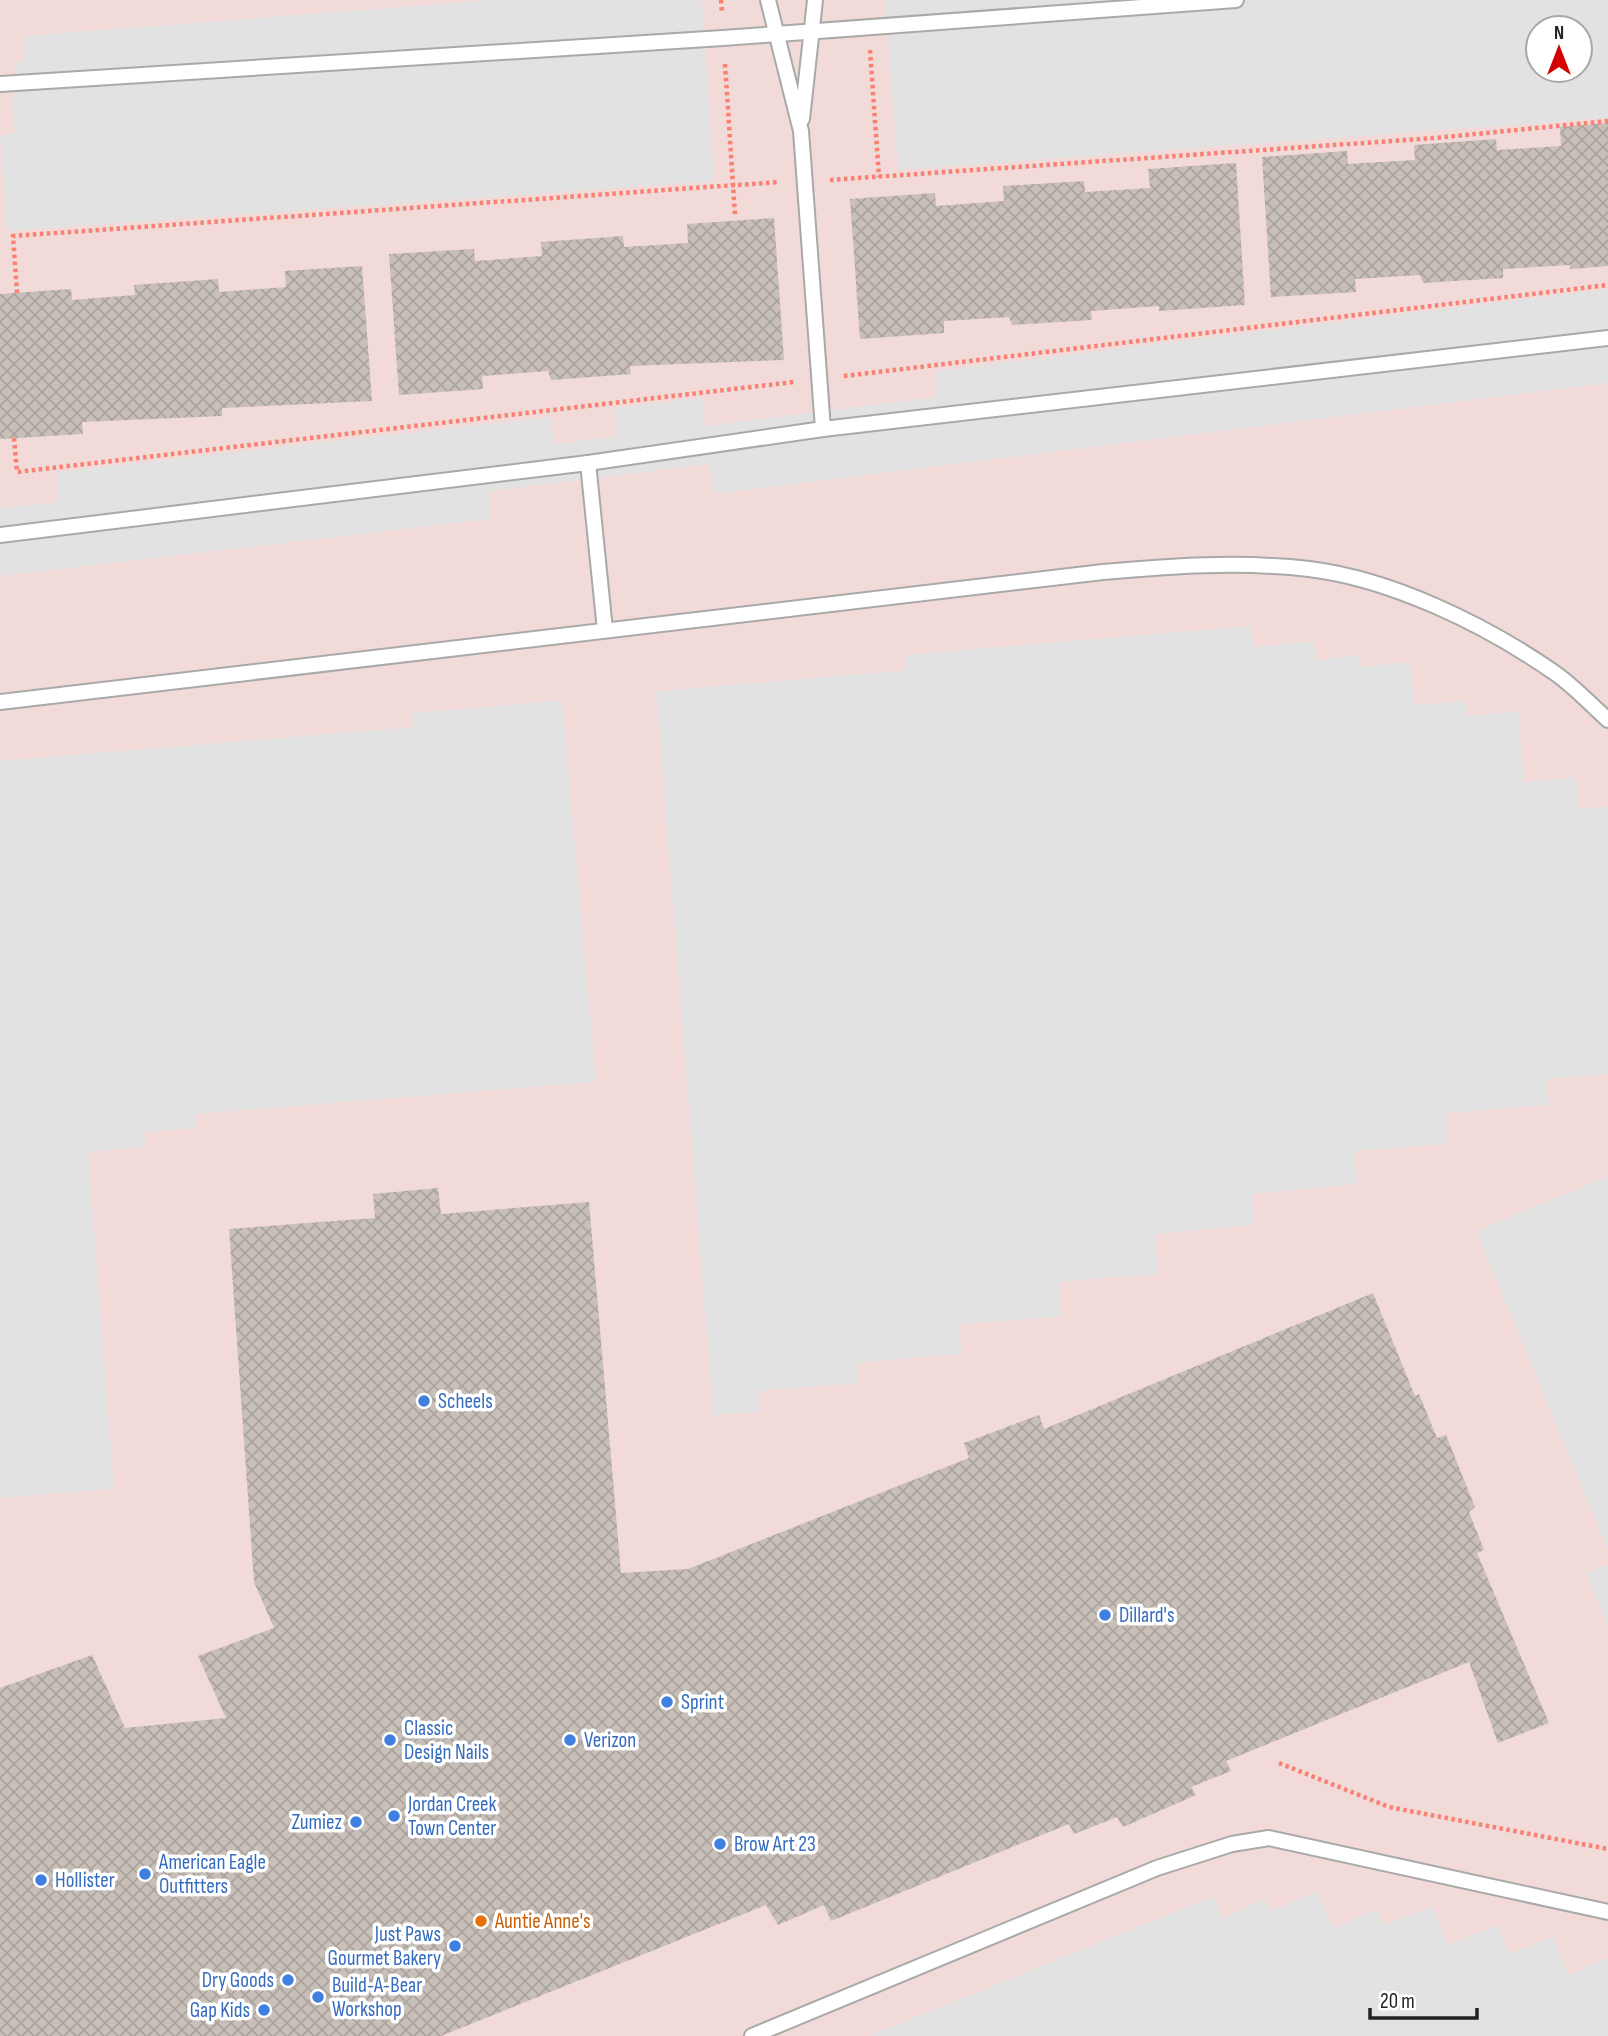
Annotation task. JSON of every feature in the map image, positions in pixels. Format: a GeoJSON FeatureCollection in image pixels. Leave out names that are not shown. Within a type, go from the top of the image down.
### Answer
{"type":"FeatureCollection","features":[{"type":"Feature","properties":{"kind":"lane"},"geometry":{"type":"LineString","coordinates":[[768,0],[801,131],[823,429]]}},
{"type":"Feature","properties":{"kind":"lane"},"geometry":{"type":"LineString","coordinates":[[801,131],[815,0]]}},
{"type":"Feature","properties":{"kind":"lane"},"geometry":{"type":"LineString","coordinates":[[0,85],[812,32],[1236,0]]}},
{"type":"Feature","properties":{"kind":"lane"},"geometry":{"type":"LineString","coordinates":[[0,535],[588,463],[823,429],[1608,338]]}},
{"type":"Feature","properties":{"kind":"lane"},"geometry":{"type":"LineString","coordinates":[[588,463],[605,631]]}},
{"type":"Feature","properties":{"kind":"lane"},"geometry":{"type":"LineString","coordinates":[[0,702],[1103,572],[1168,566],[1272,566],[1312,570],[1359,580],[1405,593],[1448,612],[1553,671],[1608,720]]}},
{"type":"Feature","properties":{"kind":"lane"},"geometry":{"type":"LineString","coordinates":[[752,2036],[1157,1868],[1232,1844],[1269,1838],[1608,1912]]}},
{"type":"Feature","properties":{"kind":"path"},"geometry":{"type":"LineString","coordinates":[[721,0],[735,215]]}},
{"type":"Feature","properties":{"kind":"path"},"geometry":{"type":"LineString","coordinates":[[869,28],[879,177]]}},
{"type":"Feature","properties":{"kind":"path"},"geometry":{"type":"LineString","coordinates":[[1279,1763],[1389,1807],[1608,1849]]}},
{"type":"Feature","properties":{"kind":"shaded area","name":"Jordan Creek Town Center"},"geometry":{"type":"Polygon","coordinates":[[[0,0],[1608,0],[1608,2036],[0,2036],[0,0]]]}},
{"type":"Feature","properties":{"kind":"shaded area"},"geometry":{"type":"Polygon","coordinates":[[[494,0],[702,0],[714,181],[7,231],[0,136],[15,132],[12,104],[16,63],[24,60],[23,36],[494,0]]]}},
{"type":"Feature","properties":{"kind":"shaded area"},"geometry":{"type":"Polygon","coordinates":[[[885,0],[1608,0],[1608,118],[898,170],[885,0]]]}},
{"type":"Feature","properties":{"kind":"shaded area"},"geometry":{"type":"Polygon","coordinates":[[[1608,289],[1608,383],[714,494],[709,464],[490,491],[490,519],[0,576],[0,508],[58,502],[57,472],[550,417],[555,444],[616,436],[614,408],[702,398],[705,426],[936,397],[935,371],[1608,289]]]}},
{"type":"Feature","properties":{"kind":"shaded area"},"geometry":{"type":"Polygon","coordinates":[[[1251,626],[1254,647],[1314,641],[1316,660],[1358,655],[1359,667],[1410,662],[1414,705],[1466,701],[1468,716],[1518,711],[1524,782],[1576,777],[1579,809],[1608,807],[1608,1074],[1547,1079],[1549,1105],[1446,1113],[1448,1144],[1355,1151],[1357,1184],[1252,1194],[1254,1225],[1155,1234],[1158,1274],[1059,1282],[1061,1317],[960,1324],[961,1354],[858,1363],[859,1383],[759,1391],[761,1412],[713,1415],[656,691],[906,670],[906,655],[1251,626]]]}},
{"type":"Feature","properties":{"kind":"shaded area"},"geometry":{"type":"Polygon","coordinates":[[[562,700],[596,1082],[195,1114],[196,1128],[144,1132],[146,1147],[88,1152],[114,1489],[0,1498],[0,761],[413,727],[412,713],[562,700]]]}},
{"type":"Feature","properties":{"kind":"shaded area"},"geometry":{"type":"Polygon","coordinates":[[[1608,1176],[1608,1550],[1476,1231],[1608,1176]]]}},
{"type":"Feature","properties":{"kind":"shaded area"},"geometry":{"type":"Polygon","coordinates":[[[1608,1565],[1608,1626],[1586,1573],[1608,1565]]]}},
{"type":"Feature","properties":{"kind":"shaded area"},"geometry":{"type":"Polygon","coordinates":[[[1317,1891],[1333,1928],[1377,1909],[1383,1925],[1432,1906],[1448,1945],[1497,1925],[1510,1954],[1553,1936],[1568,1975],[1608,1958],[1608,2036],[869,2036],[1214,1896],[1223,1918],[1264,1899],[1271,1911],[1317,1891]]]}},
{"type":"Feature","properties":{"kind":"building"},"geometry":{"type":"Polygon","coordinates":[[[1608,123],[1608,266],[1503,269],[1503,278],[1423,283],[1420,275],[1355,279],[1356,292],[1271,297],[1262,157],[1347,151],[1348,164],[1415,160],[1414,145],[1496,139],[1497,150],[1561,146],[1560,127],[1608,123]]]}},
{"type":"Feature","properties":{"kind":"building"},"geometry":{"type":"Polygon","coordinates":[[[1236,163],[1245,305],[1159,311],[1159,306],[1091,311],[1092,320],[1012,325],[1009,317],[944,321],[944,333],[860,339],[850,199],[935,193],[936,206],[1004,201],[1003,186],[1084,181],[1085,192],[1150,188],[1148,169],[1236,163]]]}},
{"type":"Feature","properties":{"kind":"building"},"geometry":{"type":"Polygon","coordinates":[[[774,218],[784,360],[630,366],[631,374],[551,380],[548,371],[482,376],[483,389],[399,395],[389,254],[474,249],[475,261],[542,256],[541,242],[623,236],[624,247],[688,243],[687,224],[774,218]]]}},
{"type":"Feature","properties":{"kind":"building"},"geometry":{"type":"Polygon","coordinates":[[[362,266],[372,401],[222,408],[222,416],[82,422],[83,434],[0,439],[0,294],[71,289],[72,300],[135,295],[134,285],[218,279],[219,292],[286,287],[285,271],[362,266]]]}},
{"type":"Feature","properties":{"kind":"building"},"geometry":{"type":"Polygon","coordinates":[[[438,1188],[441,1214],[589,1202],[621,1573],[688,1569],[969,1458],[964,1443],[1039,1415],[1044,1429],[1373,1293],[1415,1396],[1419,1394],[1437,1438],[1446,1435],[1475,1507],[1469,1512],[1484,1550],[1477,1553],[1549,1723],[1498,1743],[1469,1662],[1226,1761],[1231,1771],[1191,1787],[1196,1795],[1123,1827],[1117,1817],[1074,1834],[1069,1824],[831,1921],[824,1905],[778,1925],[766,1905],[441,2036],[0,2036],[0,1688],[92,1655],[125,1728],[226,1718],[198,1656],[274,1628],[254,1582],[229,1229],[375,1218],[373,1194],[438,1188]]]}},
{"type":"Feature","properties":{"kind":"place","name":"Scheels"},"geometry":{"type":"Point","coordinates":[424,1401]}},
{"type":"Feature","properties":{"kind":"place","name":"Dillard's"},"geometry":{"type":"Point","coordinates":[1105,1615]}},
{"type":"Feature","properties":{"kind":"place","name":"Sprint"},"geometry":{"type":"Point","coordinates":[667,1702]}},
{"type":"Feature","properties":{"kind":"place","name":"Classic Design Nails"},"geometry":{"type":"Point","coordinates":[390,1740]}},
{"type":"Feature","properties":{"kind":"place","name":"Verizon"},"geometry":{"type":"Point","coordinates":[570,1740]}},
{"type":"Feature","properties":{"kind":"place","name":"Jordan Creek Town Center"},"geometry":{"type":"Point","coordinates":[394,1816]}},
{"type":"Feature","properties":{"kind":"place","name":"Zumiez"},"geometry":{"type":"Point","coordinates":[356,1822]}},
{"type":"Feature","properties":{"kind":"place","name":"Brow Art 23"},"geometry":{"type":"Point","coordinates":[720,1844]}},
{"type":"Feature","properties":{"kind":"place","name":"American Eagle Outfitters"},"geometry":{"type":"Point","coordinates":[145,1874]}},
{"type":"Feature","properties":{"kind":"place","name":"Hollister"},"geometry":{"type":"Point","coordinates":[41,1880]}},
{"type":"Feature","properties":{"kind":"place","name":"Auntie Anne's"},"geometry":{"type":"Point","coordinates":[481,1921]}},
{"type":"Feature","properties":{"kind":"place","name":"Just Paws Gourmet Bakery"},"geometry":{"type":"Point","coordinates":[455,1946]}},
{"type":"Feature","properties":{"kind":"place","name":"Dry Goods"},"geometry":{"type":"Point","coordinates":[288,1980]}},
{"type":"Feature","properties":{"kind":"place","name":"Build-A-Bear Workshop"},"geometry":{"type":"Point","coordinates":[318,1997]}},
{"type":"Feature","properties":{"kind":"place","name":"Gap Kids"},"geometry":{"type":"Point","coordinates":[264,2010]}}]}
